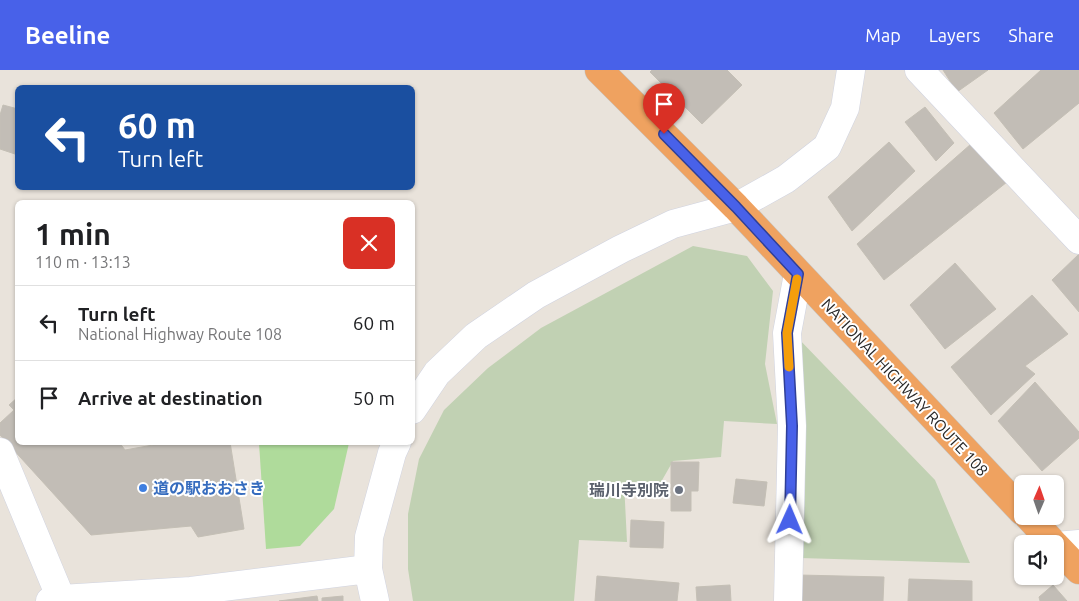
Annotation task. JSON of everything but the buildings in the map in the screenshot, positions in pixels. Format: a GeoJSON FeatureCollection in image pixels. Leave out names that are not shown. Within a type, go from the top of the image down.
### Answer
{"type":"FeatureCollection","features":[{"type":"Feature","properties":{"kind":"highway","name":"NATIONAL HIGHWAY ROUTE 108"},"geometry":{"type":"LineString","coordinates":[[599,70],[736,207],[1014,503]]}},
{"type":"Feature","properties":{"kind":"highway"},"geometry":{"type":"LineString","coordinates":[[1038,525],[1050,535]]}},
{"type":"Feature","properties":{"kind":"highway"},"geometry":{"type":"LineString","coordinates":[[1064,549],[1079,570]]}},
{"type":"Feature","properties":{"kind":"street"},"geometry":{"type":"LineString","coordinates":[[415,406],[438,373],[476,336],[536,295],[621,249],[673,224],[736,207],[786,179],[827,147],[845,108],[851,70]]}},
{"type":"Feature","properties":{"kind":"street"},"geometry":{"type":"LineString","coordinates":[[919,70],[1079,240]]}},
{"type":"Feature","properties":{"kind":"street"},"geometry":{"type":"LineString","coordinates":[[788,601],[792,426],[787,333],[798,274]]}},
{"type":"Feature","properties":{"kind":"street"},"geometry":{"type":"LineString","coordinates":[[375,601],[368,569],[369,536],[396,445]]}},
{"type":"Feature","properties":{"kind":"street"},"geometry":{"type":"LineString","coordinates":[[0,452],[57,600],[191,591],[261,592],[368,569]]}},
{"type":"Feature","properties":{"kind":"green space"},"geometry":{"type":"Polygon","coordinates":[[[693,246],[747,256],[773,291],[765,364],[777,424],[724,421],[721,457],[673,461],[661,482],[624,482],[627,542],[579,540],[574,601],[413,601],[408,569],[408,514],[419,459],[444,410],[488,368],[541,328],[693,246]]]}},
{"type":"Feature","properties":{"kind":"green space"},"geometry":{"type":"Polygon","coordinates":[[[795,335],[935,480],[970,563],[800,558],[795,335]]]}},
{"type":"Feature","properties":{"kind":"green space"},"geometry":{"type":"Polygon","coordinates":[[[259,445],[349,445],[334,509],[300,546],[266,549],[259,445]]]}},
{"type":"Feature","properties":{"kind":"slow traffic"},"geometry":{"type":"LineString","coordinates":[[789,367],[787,333],[797,279]]}},
{"type":"Feature","properties":{"kind":"place","name":"道の駅おおさき"},"geometry":{"type":"Point","coordinates":[143,488]}},
{"type":"Feature","properties":{"kind":"place","name":"瑞川寺別院"},"geometry":{"type":"Point","coordinates":[679,490]}},
{"type":"Feature","properties":{"kind":"route"},"geometry":{"type":"LineString","coordinates":[[664,134],[736,207],[798,274],[787,333],[792,426],[790,520]]}}]}
